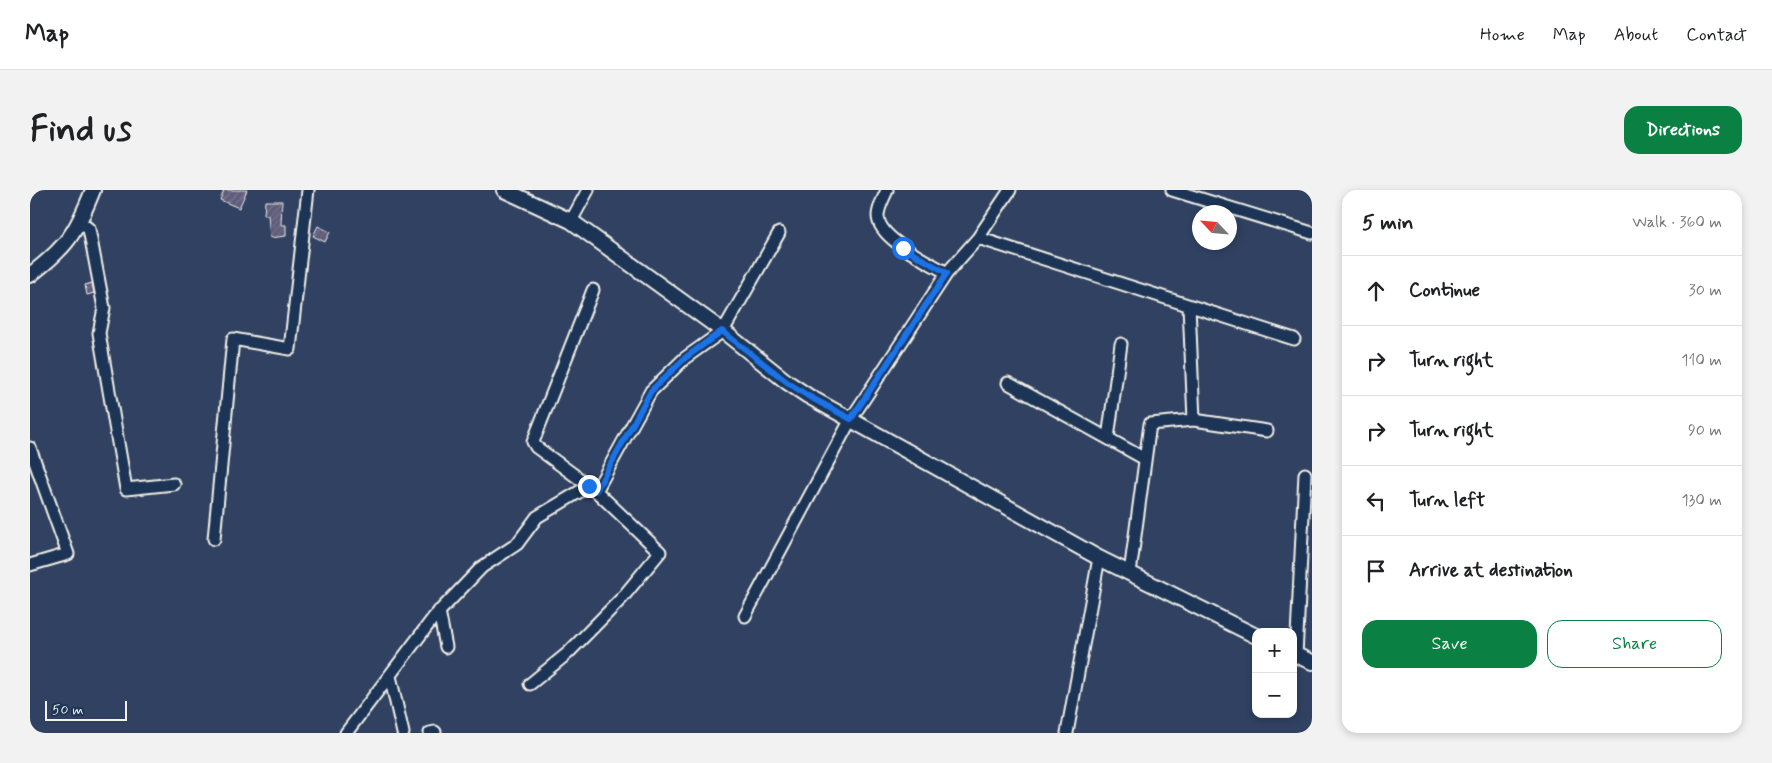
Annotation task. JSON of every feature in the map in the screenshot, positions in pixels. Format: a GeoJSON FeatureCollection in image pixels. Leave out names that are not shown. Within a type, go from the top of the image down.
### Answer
{"type":"FeatureCollection","features":[{"type":"Feature","properties":{"kind":"street"},"geometry":{"type":"LineString","coordinates":[[30,275],[54,257],[73,235],[93,190]]}},
{"type":"Feature","properties":{"kind":"street"},"geometry":{"type":"LineString","coordinates":[[214,539],[233,340],[290,349],[308,190]]}},
{"type":"Feature","properties":{"kind":"street"},"geometry":{"type":"LineString","coordinates":[[504,190],[571,220],[808,396],[1099,558],[1252,634]]}},
{"type":"Feature","properties":{"kind":"street"},"geometry":{"type":"LineString","coordinates":[[571,220],[588,190]]}},
{"type":"Feature","properties":{"kind":"street"},"geometry":{"type":"LineString","coordinates":[[887,190],[879,210],[878,218],[881,228],[903,248],[947,273]]}},
{"type":"Feature","properties":{"kind":"street"},"geometry":{"type":"LineString","coordinates":[[746,616],[851,419],[947,273],[978,238],[1010,190]]}},
{"type":"Feature","properties":{"kind":"street"},"geometry":{"type":"LineString","coordinates":[[1172,190],[1312,234]]}},
{"type":"Feature","properties":{"kind":"street"},"geometry":{"type":"LineString","coordinates":[[80,222],[89,229],[104,308],[98,333],[126,489],[174,484]]}},
{"type":"Feature","properties":{"kind":"street"},"geometry":{"type":"LineString","coordinates":[[346,733],[439,611],[482,567],[517,544],[537,517],[592,489],[651,391],[685,358],[722,331],[779,232]]}},
{"type":"Feature","properties":{"kind":"street"},"geometry":{"type":"LineString","coordinates":[[978,238],[1294,339]]}},
{"type":"Feature","properties":{"kind":"street"},"geometry":{"type":"LineString","coordinates":[[530,684],[568,652],[622,598],[660,552],[592,489],[536,447],[533,442],[593,290]]}},
{"type":"Feature","properties":{"kind":"street"},"geometry":{"type":"LineString","coordinates":[[1190,306],[1194,420]]}},
{"type":"Feature","properties":{"kind":"street"},"geometry":{"type":"LineString","coordinates":[[1108,438],[1121,344]]}},
{"type":"Feature","properties":{"kind":"street"},"geometry":{"type":"LineString","coordinates":[[1008,383],[1145,459]]}},
{"type":"Feature","properties":{"kind":"street"},"geometry":{"type":"LineString","coordinates":[[1130,573],[1150,424],[1194,420],[1267,431]]}},
{"type":"Feature","properties":{"kind":"street"},"geometry":{"type":"LineString","coordinates":[[30,448],[68,554],[30,565]]}},
{"type":"Feature","properties":{"kind":"street"},"geometry":{"type":"LineString","coordinates":[[1296,628],[1305,474]]}},
{"type":"Feature","properties":{"kind":"street"},"geometry":{"type":"LineString","coordinates":[[1067,733],[1099,558]]}},
{"type":"Feature","properties":{"kind":"street"},"geometry":{"type":"LineString","coordinates":[[439,611],[446,647]]}},
{"type":"Feature","properties":{"kind":"street"},"geometry":{"type":"LineString","coordinates":[[1297,656],[1312,662]]}},
{"type":"Feature","properties":{"kind":"street"},"geometry":{"type":"LineString","coordinates":[[390,676],[403,733]]}},
{"type":"Feature","properties":{"kind":"building"},"geometry":{"type":"Polygon","coordinates":[[[224,190],[247,190],[239,208],[220,200],[224,190]]]}},
{"type":"Feature","properties":{"kind":"building"},"geometry":{"type":"Polygon","coordinates":[[[265,201],[282,201],[281,225],[286,225],[286,236],[270,238],[268,215],[264,215],[265,201]]]}},
{"type":"Feature","properties":{"kind":"building"},"geometry":{"type":"Polygon","coordinates":[[[318,226],[330,232],[325,242],[313,236],[318,226]]]}},
{"type":"Feature","properties":{"kind":"building"},"geometry":{"type":"Polygon","coordinates":[[[92,283],[94,293],[87,295],[85,285],[92,283]]]}},
{"type":"Feature","properties":{"kind":"route"},"geometry":{"type":"LineString","coordinates":[[589,486],[596,491],[651,391],[685,358],[722,331],[787,382],[808,396],[851,419],[947,273],[903,248]]}}]}
